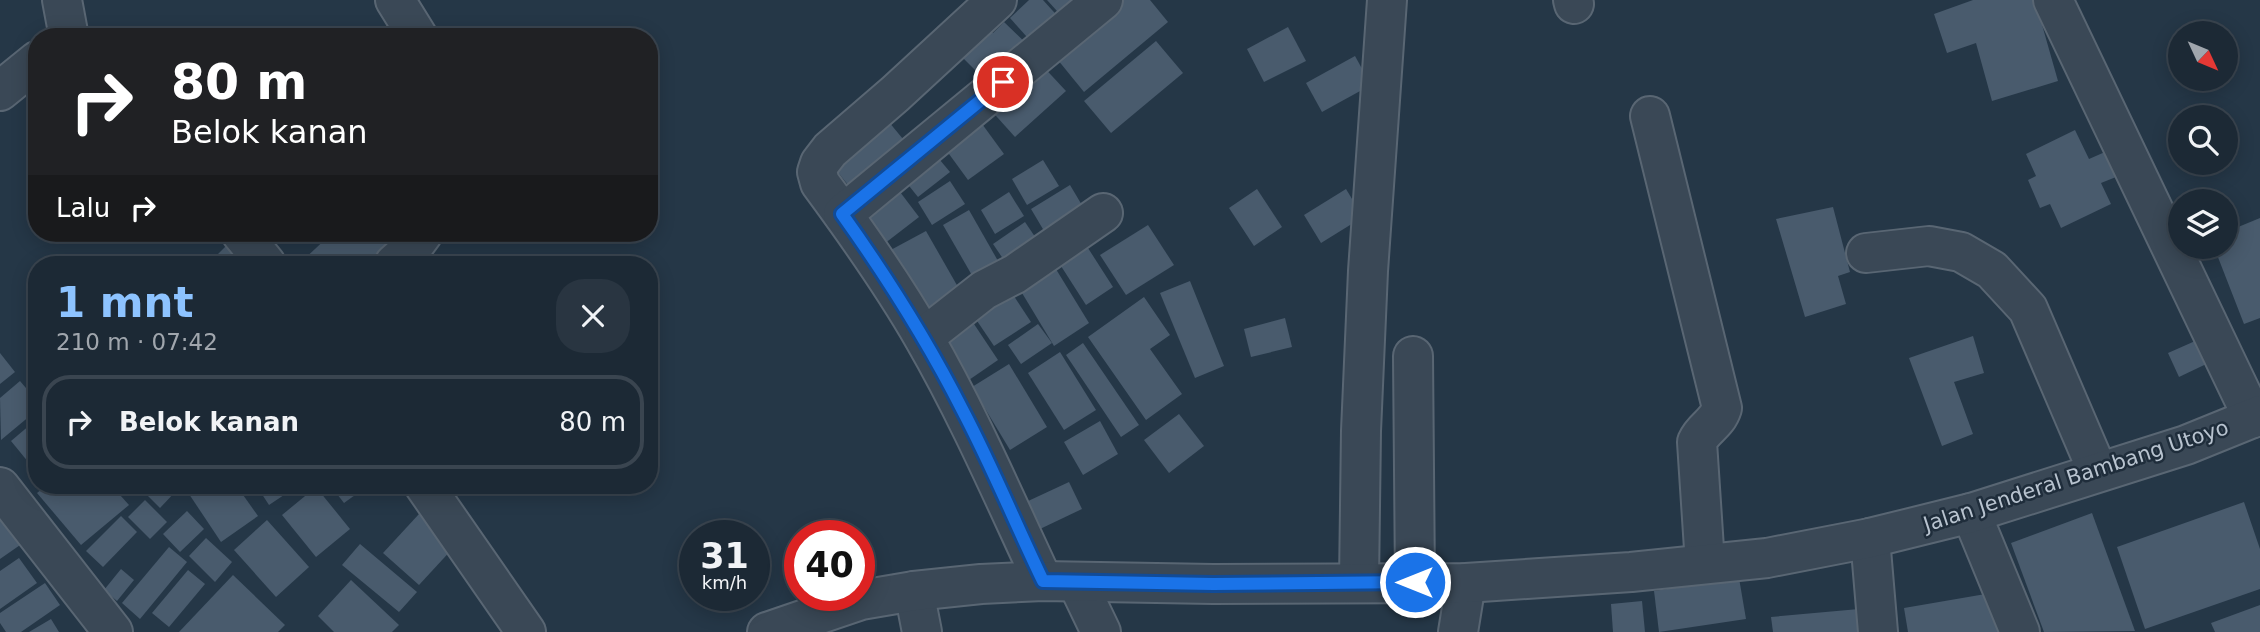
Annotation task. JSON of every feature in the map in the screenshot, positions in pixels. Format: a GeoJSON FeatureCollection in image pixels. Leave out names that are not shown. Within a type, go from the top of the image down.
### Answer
{"type":"FeatureCollection","features":[{"type":"Feature","properties":{"kind":"street"},"geometry":{"type":"LineString","coordinates":[[395,0],[412,28]]}},
{"type":"Feature","properties":{"kind":"street"},"geometry":{"type":"LineString","coordinates":[[997,0],[830,150],[817,172],[820,183],[877,262],[924,337],[1060,582],[1101,632]]}},
{"type":"Feature","properties":{"kind":"street"},"geometry":{"type":"LineString","coordinates":[[842,214],[1103,0]]}},
{"type":"Feature","properties":{"kind":"street"},"geometry":{"type":"LineString","coordinates":[[1359,582],[1361,431],[1368,271],[1387,0]]}},
{"type":"Feature","properties":{"kind":"street"},"geometry":{"type":"LineString","coordinates":[[2053,0],[2256,416]]}},
{"type":"Feature","properties":{"kind":"street"},"geometry":{"type":"LineString","coordinates":[[0,91],[28,68]]}},
{"type":"Feature","properties":{"kind":"street"},"geometry":{"type":"LineString","coordinates":[[1650,116],[1722,408],[1719,418],[1701,433],[1697,442],[1705,564]]}},
{"type":"Feature","properties":{"kind":"street"},"geometry":{"type":"LineString","coordinates":[[924,337],[984,290],[1015,274],[1103,213]]}},
{"type":"Feature","properties":{"kind":"street"},"geometry":{"type":"LineString","coordinates":[[248,242],[260,256]]}},
{"type":"Feature","properties":{"kind":"street"},"geometry":{"type":"LineString","coordinates":[[403,256],[416,242]]}},
{"type":"Feature","properties":{"kind":"street"},"geometry":{"type":"LineString","coordinates":[[1866,253],[1929,246],[1961,252],[1992,270],[2028,309],[2098,472]]}},
{"type":"Feature","properties":{"kind":"street"},"geometry":{"type":"LineString","coordinates":[[1413,356],[1415,582]]}},
{"type":"Feature","properties":{"kind":"street","name":"Jalan Jenderal Bambang Utoyo"},"geometry":{"type":"LineString","coordinates":[[767,632],[861,600],[981,584],[1466,583],[1630,572],[1767,558],[1870,538],[1970,513],[2186,445],[2256,416]]}},
{"type":"Feature","properties":{"kind":"street"},"geometry":{"type":"LineString","coordinates":[[0,487],[113,632]]}},
{"type":"Feature","properties":{"kind":"street"},"geometry":{"type":"LineString","coordinates":[[430,494],[526,632]]}},
{"type":"Feature","properties":{"kind":"street"},"geometry":{"type":"LineString","coordinates":[[1970,513],[2020,632]]}},
{"type":"Feature","properties":{"kind":"street"},"geometry":{"type":"LineString","coordinates":[[1870,538],[1878,632]]}},
{"type":"Feature","properties":{"kind":"street"},"geometry":{"type":"LineString","coordinates":[[1458,632],[1466,583]]}},
{"type":"Feature","properties":{"kind":"street"},"geometry":{"type":"LineString","coordinates":[[914,591],[922,632]]}},
{"type":"Feature","properties":{"kind":"building"},"geometry":{"type":"Polygon","coordinates":[[[1029,0],[1043,0],[1062,21],[1035,46],[1010,18],[1029,0]]]}},
{"type":"Feature","properties":{"kind":"building"},"geometry":{"type":"Polygon","coordinates":[[[1047,0],[1091,0],[1067,22],[1047,0]]]}},
{"type":"Feature","properties":{"kind":"building"},"geometry":{"type":"Polygon","coordinates":[[[1117,0],[1150,0],[1168,22],[1084,92],[1053,54],[1117,0]]]}},
{"type":"Feature","properties":{"kind":"building"},"geometry":{"type":"Polygon","coordinates":[[[1973,0],[2035,0],[2058,81],[1992,101],[1976,43],[1947,53],[1934,14],[1973,0]]]}},
{"type":"Feature","properties":{"kind":"building"},"geometry":{"type":"Polygon","coordinates":[[[1004,22],[1031,48],[992,87],[956,51],[983,24],[993,33],[1004,22]]]}},
{"type":"Feature","properties":{"kind":"building"},"geometry":{"type":"Polygon","coordinates":[[[1288,27],[1306,61],[1264,82],[1247,49],[1288,27]]]}},
{"type":"Feature","properties":{"kind":"building"},"geometry":{"type":"Polygon","coordinates":[[[1156,41],[1183,73],[1111,133],[1084,101],[1156,41]]]}},
{"type":"Feature","properties":{"kind":"building"},"geometry":{"type":"Polygon","coordinates":[[[1355,56],[1371,85],[1322,112],[1306,83],[1355,56]]]}},
{"type":"Feature","properties":{"kind":"building"},"geometry":{"type":"Polygon","coordinates":[[[1038,61],[1066,91],[1015,137],[988,107],[1038,61]]]}},
{"type":"Feature","properties":{"kind":"building"},"geometry":{"type":"Polygon","coordinates":[[[884,116],[912,150],[856,195],[829,161],[884,116]]]}},
{"type":"Feature","properties":{"kind":"building"},"geometry":{"type":"Polygon","coordinates":[[[977,117],[1004,154],[968,180],[941,143],[977,117]]]}},
{"type":"Feature","properties":{"kind":"building"},"geometry":{"type":"Polygon","coordinates":[[[2075,130],[2089,159],[2105,152],[2116,177],[2101,183],[2111,204],[2061,228],[2050,204],[2040,208],[2028,180],[2036,176],[2026,154],[2075,130]]]}},
{"type":"Feature","properties":{"kind":"building"},"geometry":{"type":"Polygon","coordinates":[[[929,147],[950,172],[918,197],[897,171],[929,147]]]}},
{"type":"Feature","properties":{"kind":"building"},"geometry":{"type":"Polygon","coordinates":[[[1043,160],[1059,186],[1027,205],[1012,179],[1043,160]]]}},
{"type":"Feature","properties":{"kind":"building"},"geometry":{"type":"Polygon","coordinates":[[[950,181],[965,204],[932,225],[918,202],[950,181]]]}},
{"type":"Feature","properties":{"kind":"building"},"geometry":{"type":"Polygon","coordinates":[[[894,184],[919,217],[884,244],[859,211],[894,184]]]}},
{"type":"Feature","properties":{"kind":"building"},"geometry":{"type":"Polygon","coordinates":[[[1070,185],[1089,217],[1050,241],[1031,209],[1070,185]]]}},
{"type":"Feature","properties":{"kind":"building"},"geometry":{"type":"Polygon","coordinates":[[[1257,189],[1282,227],[1254,246],[1229,208],[1257,189]]]}},
{"type":"Feature","properties":{"kind":"building"},"geometry":{"type":"Polygon","coordinates":[[[1346,189],[1363,217],[1321,243],[1304,215],[1346,189]]]}},
{"type":"Feature","properties":{"kind":"building"},"geometry":{"type":"Polygon","coordinates":[[[1009,192],[1024,216],[995,234],[981,210],[1009,192]]]}},
{"type":"Feature","properties":{"kind":"building"},"geometry":{"type":"Polygon","coordinates":[[[1833,207],[1850,272],[1838,276],[1846,304],[1805,317],[1776,219],[1833,207]]]}},
{"type":"Feature","properties":{"kind":"building"},"geometry":{"type":"Polygon","coordinates":[[[969,210],[1002,268],[977,284],[943,225],[969,210]]]}},
{"type":"Feature","properties":{"kind":"building"},"geometry":{"type":"Polygon","coordinates":[[[2260,218],[2260,318],[2244,324],[2219,259],[2238,259],[2238,227],[2260,218]]]}},
{"type":"Feature","properties":{"kind":"building"},"geometry":{"type":"Polygon","coordinates":[[[1025,222],[1044,250],[1012,272],[993,244],[1025,222]]]}},
{"type":"Feature","properties":{"kind":"building"},"geometry":{"type":"Polygon","coordinates":[[[1148,225],[1174,265],[1126,295],[1100,255],[1148,225]]]}},
{"type":"Feature","properties":{"kind":"building"},"geometry":{"type":"Polygon","coordinates":[[[926,231],[962,294],[924,316],[887,252],[926,231]]]}},
{"type":"Feature","properties":{"kind":"building"},"geometry":{"type":"Polygon","coordinates":[[[1079,234],[1113,287],[1086,305],[1052,252],[1079,234]]]}},
{"type":"Feature","properties":{"kind":"building"},"geometry":{"type":"Polygon","coordinates":[[[230,242],[244,256],[216,256],[230,242]]]}},
{"type":"Feature","properties":{"kind":"building"},"geometry":{"type":"Polygon","coordinates":[[[322,242],[392,243],[378,256],[308,256],[322,242]]]}},
{"type":"Feature","properties":{"kind":"building"},"geometry":{"type":"Polygon","coordinates":[[[1051,261],[1089,323],[1054,346],[1016,283],[1051,261]]]}},
{"type":"Feature","properties":{"kind":"building"},"geometry":{"type":"Polygon","coordinates":[[[1190,281],[1224,366],[1195,378],[1160,293],[1190,281]]]}},
{"type":"Feature","properties":{"kind":"building"},"geometry":{"type":"Polygon","coordinates":[[[1006,284],[1031,322],[994,346],[969,309],[1006,284]]]}},
{"type":"Feature","properties":{"kind":"building"},"geometry":{"type":"Polygon","coordinates":[[[1144,297],[1170,335],[1150,349],[1182,394],[1146,420],[1088,337],[1144,297]]]}},
{"type":"Feature","properties":{"kind":"building"},"geometry":{"type":"Polygon","coordinates":[[[966,312],[998,360],[966,382],[934,334],[966,312]]]}},
{"type":"Feature","properties":{"kind":"building"},"geometry":{"type":"Polygon","coordinates":[[[1285,318],[1292,347],[1251,357],[1244,329],[1285,318]]]}},
{"type":"Feature","properties":{"kind":"building"},"geometry":{"type":"Polygon","coordinates":[[[1038,324],[1052,343],[1021,364],[1008,345],[1038,324]]]}},
{"type":"Feature","properties":{"kind":"building"},"geometry":{"type":"Polygon","coordinates":[[[2211,334],[2221,357],[2179,377],[2168,353],[2211,334]]]}},
{"type":"Feature","properties":{"kind":"building"},"geometry":{"type":"Polygon","coordinates":[[[1973,336],[1984,373],[1954,382],[1973,434],[1942,446],[1909,358],[1973,336]]]}},
{"type":"Feature","properties":{"kind":"building"},"geometry":{"type":"Polygon","coordinates":[[[1083,343],[1139,425],[1121,437],[1066,355],[1083,343]]]}},
{"type":"Feature","properties":{"kind":"building"},"geometry":{"type":"Polygon","coordinates":[[[1060,352],[1096,410],[1064,430],[1028,373],[1060,352]]]}},
{"type":"Feature","properties":{"kind":"building"},"geometry":{"type":"Polygon","coordinates":[[[0,353],[15,372],[0,384],[0,353]]]}},
{"type":"Feature","properties":{"kind":"building"},"geometry":{"type":"Polygon","coordinates":[[[1009,364],[1047,427],[1010,450],[972,387],[1009,364]]]}},
{"type":"Feature","properties":{"kind":"building"},"geometry":{"type":"Polygon","coordinates":[[[20,381],[28,390],[28,418],[1,440],[0,398],[20,381]]]}},
{"type":"Feature","properties":{"kind":"building"},"geometry":{"type":"Polygon","coordinates":[[[1179,414],[1204,446],[1169,473],[1144,440],[1179,414]]]}},
{"type":"Feature","properties":{"kind":"building"},"geometry":{"type":"Polygon","coordinates":[[[1100,421],[1118,454],[1083,475],[1064,442],[1100,421]]]}},
{"type":"Feature","properties":{"kind":"building"},"geometry":{"type":"Polygon","coordinates":[[[28,427],[28,462],[11,441],[28,427]]]}},
{"type":"Feature","properties":{"kind":"building"},"geometry":{"type":"Polygon","coordinates":[[[1069,482],[1082,509],[1040,529],[1026,502],[1069,482]]]}},
{"type":"Feature","properties":{"kind":"building"},"geometry":{"type":"Polygon","coordinates":[[[38,494],[119,494],[129,505],[81,545],[38,494]]]}},
{"type":"Feature","properties":{"kind":"building"},"geometry":{"type":"Polygon","coordinates":[[[146,494],[173,494],[160,508],[146,494]]]}},
{"type":"Feature","properties":{"kind":"building"},"geometry":{"type":"Polygon","coordinates":[[[189,494],[242,494],[258,516],[221,542],[189,494]]]}},
{"type":"Feature","properties":{"kind":"building"},"geometry":{"type":"Polygon","coordinates":[[[262,494],[286,494],[269,505],[262,494]]]}},
{"type":"Feature","properties":{"kind":"building"},"geometry":{"type":"Polygon","coordinates":[[[308,494],[322,494],[350,529],[316,557],[282,515],[308,494]]]}},
{"type":"Feature","properties":{"kind":"building"},"geometry":{"type":"Polygon","coordinates":[[[337,494],[356,494],[344,503],[337,494]]]}},
{"type":"Feature","properties":{"kind":"building"},"geometry":{"type":"Polygon","coordinates":[[[145,500],[167,522],[150,539],[128,517],[145,500]]]}},
{"type":"Feature","properties":{"kind":"building"},"geometry":{"type":"Polygon","coordinates":[[[2244,502],[2260,549],[2260,589],[2145,629],[2117,547],[2244,502]]]}},
{"type":"Feature","properties":{"kind":"building"},"geometry":{"type":"Polygon","coordinates":[[[0,509],[23,543],[0,559],[0,509]]]}},
{"type":"Feature","properties":{"kind":"building"},"geometry":{"type":"Polygon","coordinates":[[[187,511],[204,529],[180,552],[163,534],[187,511]]]}},
{"type":"Feature","properties":{"kind":"building"},"geometry":{"type":"Polygon","coordinates":[[[2092,513],[2135,631],[2044,632],[2011,543],[2092,513]]]}},
{"type":"Feature","properties":{"kind":"building"},"geometry":{"type":"Polygon","coordinates":[[[419,514],[455,546],[419,585],[383,553],[419,514]]]}},
{"type":"Feature","properties":{"kind":"building"},"geometry":{"type":"Polygon","coordinates":[[[121,516],[137,532],[103,567],[86,551],[121,516]]]}},
{"type":"Feature","properties":{"kind":"building"},"geometry":{"type":"Polygon","coordinates":[[[267,520],[309,567],[276,597],[234,550],[267,520]]]}},
{"type":"Feature","properties":{"kind":"building"},"geometry":{"type":"Polygon","coordinates":[[[206,538],[232,562],[215,582],[189,556],[206,538]]]}},
{"type":"Feature","properties":{"kind":"building"},"geometry":{"type":"Polygon","coordinates":[[[360,544],[417,592],[399,612],[342,565],[360,544]]]}},
{"type":"Feature","properties":{"kind":"building"},"geometry":{"type":"Polygon","coordinates":[[[169,547],[187,562],[140,619],[122,603],[169,547]]]}},
{"type":"Feature","properties":{"kind":"building"},"geometry":{"type":"Polygon","coordinates":[[[19,558],[37,583],[0,609],[0,571],[19,558]]]}},
{"type":"Feature","properties":{"kind":"building"},"geometry":{"type":"Polygon","coordinates":[[[121,569],[134,580],[117,601],[104,590],[121,569]]]}},
{"type":"Feature","properties":{"kind":"building"},"geometry":{"type":"Polygon","coordinates":[[[188,570],[205,584],[169,627],[152,613],[188,570]]]}},
{"type":"Feature","properties":{"kind":"building"},"geometry":{"type":"Polygon","coordinates":[[[233,575],[285,625],[278,632],[179,632],[233,575]]]}},
{"type":"Feature","properties":{"kind":"building"},"geometry":{"type":"Polygon","coordinates":[[[1739,578],[1746,619],[1659,632],[1654,591],[1739,578]]]}},
{"type":"Feature","properties":{"kind":"building"},"geometry":{"type":"Polygon","coordinates":[[[351,580],[399,625],[392,632],[334,632],[318,616],[351,580]]]}},
{"type":"Feature","properties":{"kind":"building"},"geometry":{"type":"Polygon","coordinates":[[[45,583],[60,605],[21,632],[6,632],[0,623],[0,613],[45,583]]]}},
{"type":"Feature","properties":{"kind":"building"},"geometry":{"type":"Polygon","coordinates":[[[2003,591],[2009,632],[1908,632],[1904,608],[2003,591]]]}},
{"type":"Feature","properties":{"kind":"building"},"geometry":{"type":"Polygon","coordinates":[[[1642,601],[1645,632],[1613,632],[1611,604],[1642,601]]]}},
{"type":"Feature","properties":{"kind":"building"},"geometry":{"type":"Polygon","coordinates":[[[2260,605],[2260,632],[2215,632],[2211,623],[2260,605]]]}},
{"type":"Feature","properties":{"kind":"building"},"geometry":{"type":"Polygon","coordinates":[[[1859,609],[1860,632],[1773,632],[1771,617],[1859,609]]]}},
{"type":"Feature","properties":{"kind":"building"},"geometry":{"type":"Polygon","coordinates":[[[51,619],[59,632],[29,632],[51,619]]]}},
{"type":"Feature","properties":{"kind":"route"},"geometry":{"type":"LineString","coordinates":[[1003,82],[842,214],[877,262],[924,337],[964,412],[1043,581],[1213,584],[1415,582]]}}]}
